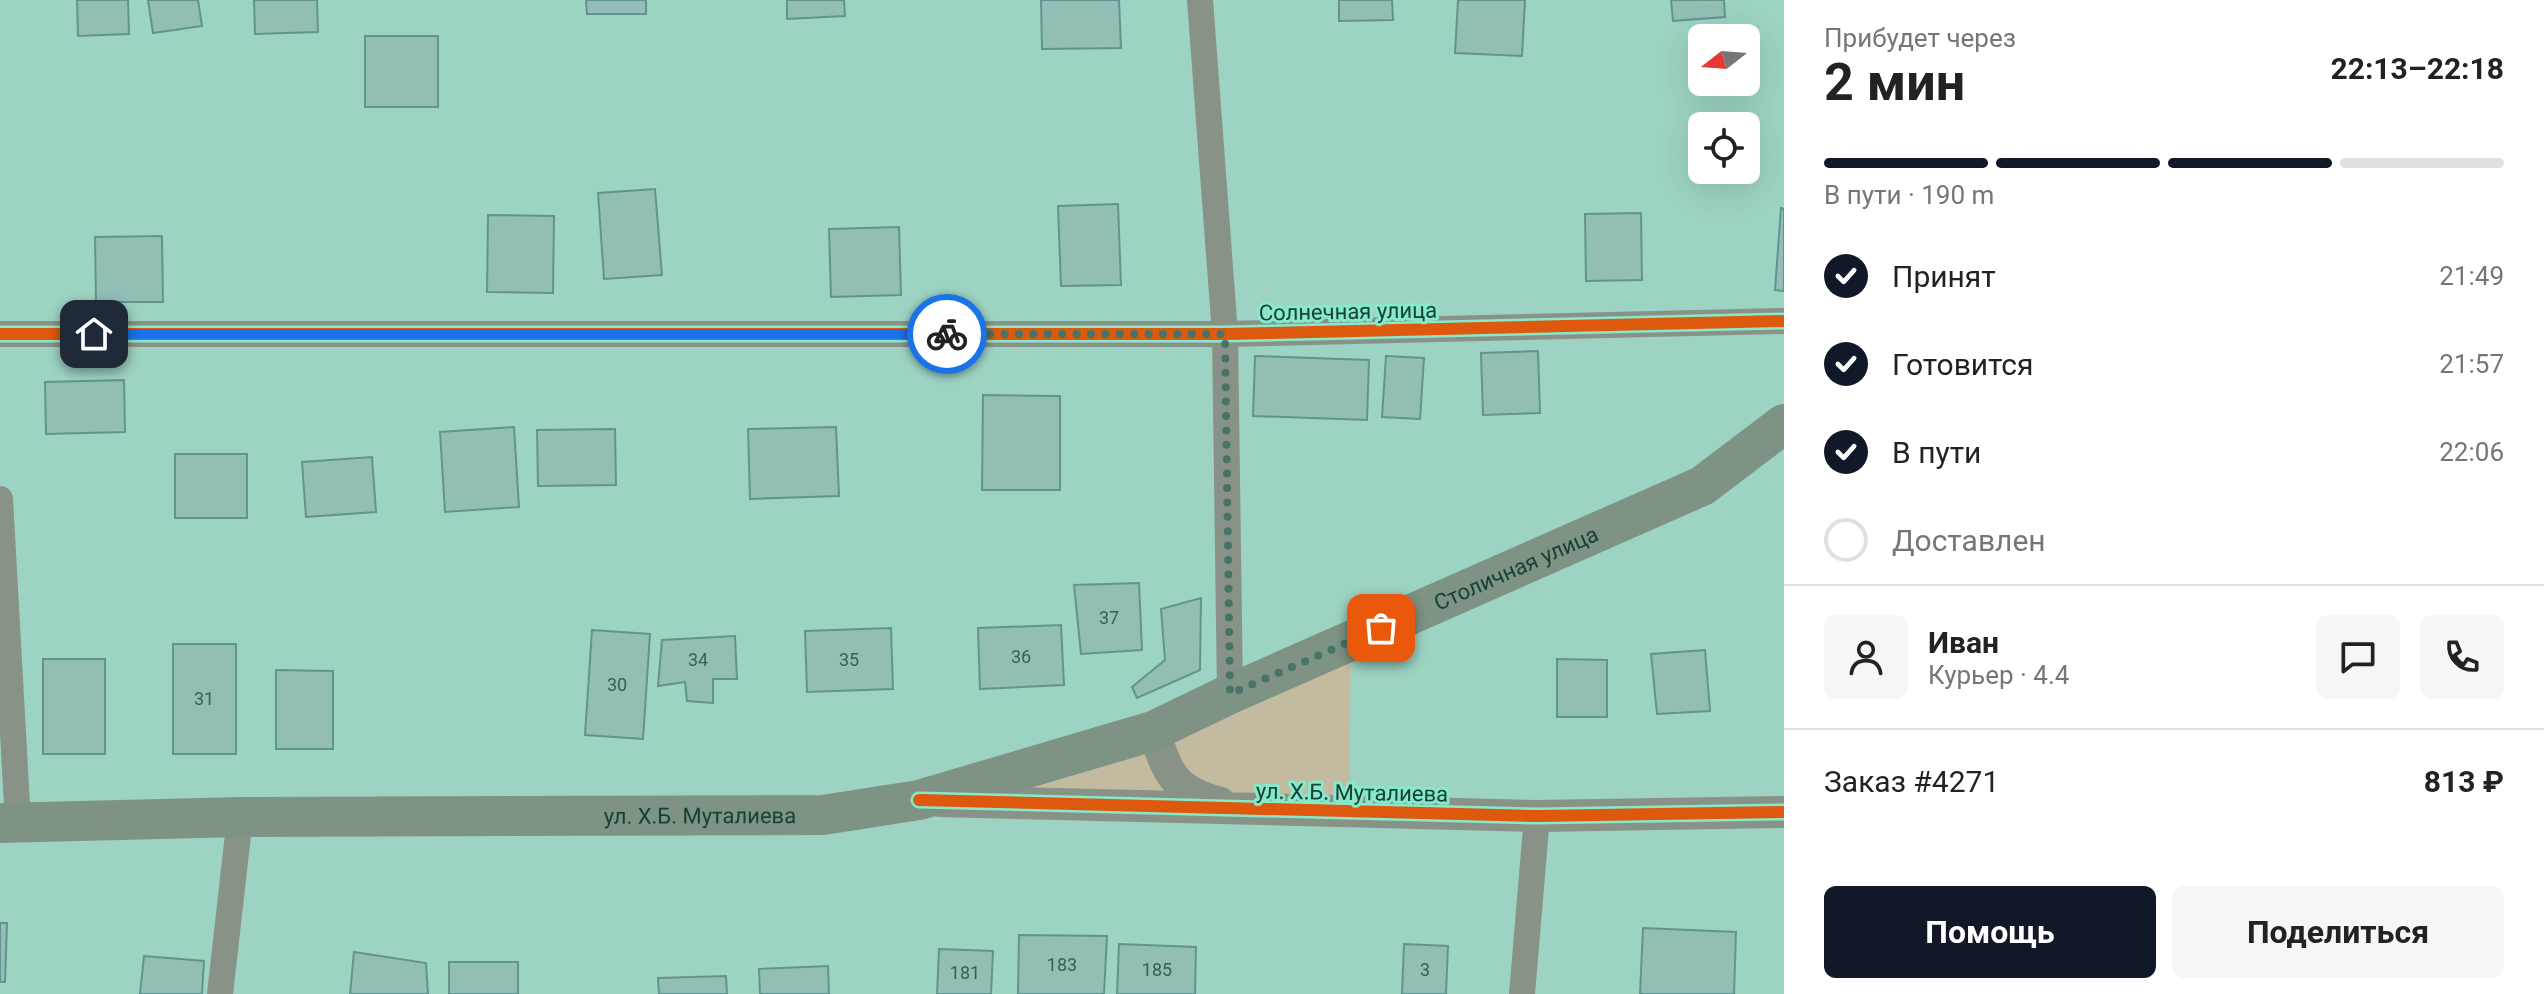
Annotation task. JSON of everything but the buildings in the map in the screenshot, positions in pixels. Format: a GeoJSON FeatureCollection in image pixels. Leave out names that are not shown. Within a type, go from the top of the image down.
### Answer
{"type":"FeatureCollection","features":[{"type":"Feature","properties":{"kind":"main road","name":"Столичная улица"},"geometry":{"type":"LineString","coordinates":[[919,800],[1153,731],[1230,694],[1702,486],[1784,424]]}},
{"type":"Feature","properties":{"kind":"main road","name":"ул. Х.Б. Муталиева"},"geometry":{"type":"LineString","coordinates":[[9,823],[240,817],[823,815],[919,800]]}},
{"type":"Feature","properties":{"kind":"street"},"geometry":{"type":"LineString","coordinates":[[1200,0],[1225,334],[1230,694]]}},
{"type":"Feature","properties":{"kind":"street","name":"Солнечная улица"},"geometry":{"type":"LineString","coordinates":[[0,334],[1225,334],[1784,321]]}},
{"type":"Feature","properties":{"kind":"street"},"geometry":{"type":"LineString","coordinates":[[0,499],[9,823]]}},
{"type":"Feature","properties":{"kind":"street"},"geometry":{"type":"LineString","coordinates":[[1153,731],[1175,783],[1195,796],[1242,810]]}},
{"type":"Feature","properties":{"kind":"street","name":"ул. Х.Б. Муталиева"},"geometry":{"type":"LineString","coordinates":[[919,800],[1537,816],[1784,812]]}},
{"type":"Feature","properties":{"kind":"street"},"geometry":{"type":"LineString","coordinates":[[1522,994],[1537,816]]}},
{"type":"Feature","properties":{"kind":"street"},"geometry":{"type":"LineString","coordinates":[[220,994],[240,817]]}},
{"type":"Feature","properties":{"kind":"shaded area"},"geometry":{"type":"Polygon","coordinates":[[[1351,641],[1349,812],[920,800],[1351,641]]]}},
{"type":"Feature","properties":{"kind":"cycle path"},"geometry":{"type":"LineString","coordinates":[[0,334],[1225,334],[1784,321]]}},
{"type":"Feature","properties":{"kind":"cycle path"},"geometry":{"type":"LineString","coordinates":[[919,800],[1537,816],[1784,812]]}},
{"type":"Feature","properties":{"kind":"way so far"},"geometry":{"type":"LineString","coordinates":[[947,334],[1225,334],[1230,694],[1381,628]]}},
{"type":"Feature","properties":{"kind":"route"},"geometry":{"type":"LineString","coordinates":[[94,334],[947,334]]}}]}
